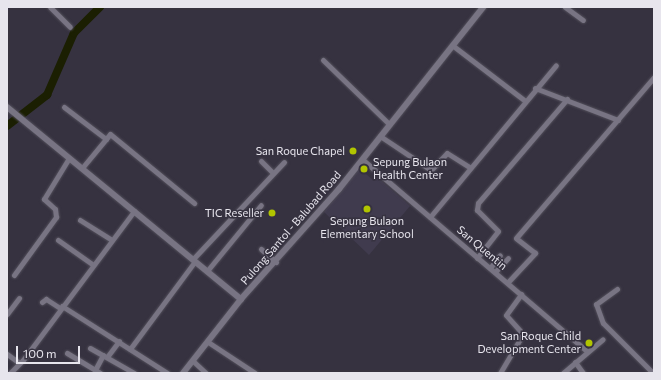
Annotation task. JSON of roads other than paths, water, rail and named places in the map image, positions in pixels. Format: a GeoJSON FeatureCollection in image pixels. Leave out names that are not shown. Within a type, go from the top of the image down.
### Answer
{"type":"FeatureCollection","features":[{"type":"Feature","properties":{"kind":"street"},"geometry":{"type":"LineString","coordinates":[[50,7],[70,27]]}},
{"type":"Feature","properties":{"kind":"street","name":"Pulong Santol - Balubad Road"},"geometry":{"type":"LineString","coordinates":[[7,107],[22,121],[82,168],[241,299],[276,262],[363,160],[389,124],[483,7]]}},
{"type":"Feature","properties":{"kind":"street"},"geometry":{"type":"LineString","coordinates":[[565,7],[582,20]]}},
{"type":"Feature","properties":{"kind":"street"},"geometry":{"type":"LineString","coordinates":[[452,45],[524,100]]}},
{"type":"Feature","properties":{"kind":"street"},"geometry":{"type":"LineString","coordinates":[[323,60],[389,124]]}},
{"type":"Feature","properties":{"kind":"street"},"geometry":{"type":"LineString","coordinates":[[430,217],[524,100],[556,65]]}},
{"type":"Feature","properties":{"kind":"street"},"geometry":{"type":"LineString","coordinates":[[508,282],[535,253],[516,238],[654,77]]}},
{"type":"Feature","properties":{"kind":"street"},"geometry":{"type":"LineString","coordinates":[[535,88],[567,99],[618,120]]}},
{"type":"Feature","properties":{"kind":"street"},"geometry":{"type":"LineString","coordinates":[[478,258],[498,231],[476,206],[567,99]]}},
{"type":"Feature","properties":{"kind":"street"},"geometry":{"type":"LineString","coordinates":[[64,107],[106,139]]}},
{"type":"Feature","properties":{"kind":"street"},"geometry":{"type":"LineString","coordinates":[[82,168],[110,134],[194,203]]}},
{"type":"Feature","properties":{"kind":"street"},"geometry":{"type":"LineString","coordinates":[[380,136],[431,170],[447,153],[469,167]]}},
{"type":"Feature","properties":{"kind":"street"},"geometry":{"type":"LineString","coordinates":[[14,275],[56,217],[54,209],[44,199],[69,158]]}},
{"type":"Feature","properties":{"kind":"street","name":"San Quentin"},"geometry":{"type":"LineString","coordinates":[[363,160],[508,282],[587,351]]}},
{"type":"Feature","properties":{"kind":"street"},"geometry":{"type":"LineString","coordinates":[[261,161],[273,173]]}},
{"type":"Feature","properties":{"kind":"street"},"geometry":{"type":"LineString","coordinates":[[130,349],[194,260],[284,162]]}},
{"type":"Feature","properties":{"kind":"street"},"geometry":{"type":"LineString","coordinates":[[207,271],[261,205]]}},
{"type":"Feature","properties":{"kind":"street"},"geometry":{"type":"LineString","coordinates":[[10,373],[18,362],[23,360],[110,239],[134,211]]}},
{"type":"Feature","properties":{"kind":"street"},"geometry":{"type":"LineString","coordinates":[[80,220],[110,239]]}},
{"type":"Feature","properties":{"kind":"street"},"geometry":{"type":"LineString","coordinates":[[58,240],[92,264]]}},
{"type":"Feature","properties":{"kind":"street"},"geometry":{"type":"LineString","coordinates":[[260,249],[276,262]]}},
{"type":"Feature","properties":{"kind":"street"},"geometry":{"type":"LineString","coordinates":[[490,268],[500,255]]}},
{"type":"Feature","properties":{"kind":"street"},"geometry":{"type":"LineString","coordinates":[[495,272],[508,258]]}},
{"type":"Feature","properties":{"kind":"street"},"geometry":{"type":"LineString","coordinates":[[617,290],[596,304],[604,323],[653,373]]}},
{"type":"Feature","properties":{"kind":"street"},"geometry":{"type":"LineString","coordinates":[[500,373],[523,334],[506,315],[521,294]]}},
{"type":"Feature","properties":{"kind":"street"},"geometry":{"type":"LineString","coordinates":[[7,314],[19,298]]}},
{"type":"Feature","properties":{"kind":"street"},"geometry":{"type":"LineString","coordinates":[[183,373],[241,299]]}},
{"type":"Feature","properties":{"kind":"street"},"geometry":{"type":"LineString","coordinates":[[42,302],[48,300],[61,307],[167,373]]}},
{"type":"Feature","properties":{"kind":"street"},"geometry":{"type":"LineString","coordinates":[[564,373],[587,351],[603,339]]}},
{"type":"Feature","properties":{"kind":"street"},"geometry":{"type":"LineString","coordinates":[[94,370],[119,342]]}},
{"type":"Feature","properties":{"kind":"street"},"geometry":{"type":"LineString","coordinates":[[208,342],[255,373]]}},
{"type":"Feature","properties":{"kind":"street"},"geometry":{"type":"LineString","coordinates":[[90,348],[134,373]]}},
{"type":"Feature","properties":{"kind":"street"},"geometry":{"type":"LineString","coordinates":[[67,353],[100,373]]}},
{"type":"Feature","properties":{"kind":"street"},"geometry":{"type":"LineString","coordinates":[[7,354],[18,362]]}},
{"type":"Feature","properties":{"kind":"street"},"geometry":{"type":"LineString","coordinates":[[193,361],[206,373]]}},
{"type":"Feature","properties":{"kind":"street"},"geometry":{"type":"LineString","coordinates":[[575,362],[584,373]]}},
{"type":"Feature","properties":{"kind":"waterway"},"geometry":{"type":"LineString","coordinates":[[7,126],[47,95],[74,33],[100,7]]}},
{"type":"Feature","properties":{"kind":"place","name":"San Roque Chapel"},"geometry":{"type":"Point","coordinates":[353,151]}},
{"type":"Feature","properties":{"kind":"place","name":"Sepung Bulaon Health Center"},"geometry":{"type":"Point","coordinates":[364,169]}},
{"type":"Feature","properties":{"kind":"place","name":"Sepung Bulaon Elementary School"},"geometry":{"type":"Point","coordinates":[367,209]}},
{"type":"Feature","properties":{"kind":"place","name":"TIC Reseller"},"geometry":{"type":"Point","coordinates":[272,213]}},
{"type":"Feature","properties":{"kind":"place","name":"San Roque Child Development Center"},"geometry":{"type":"Point","coordinates":[589,343]}}]}
